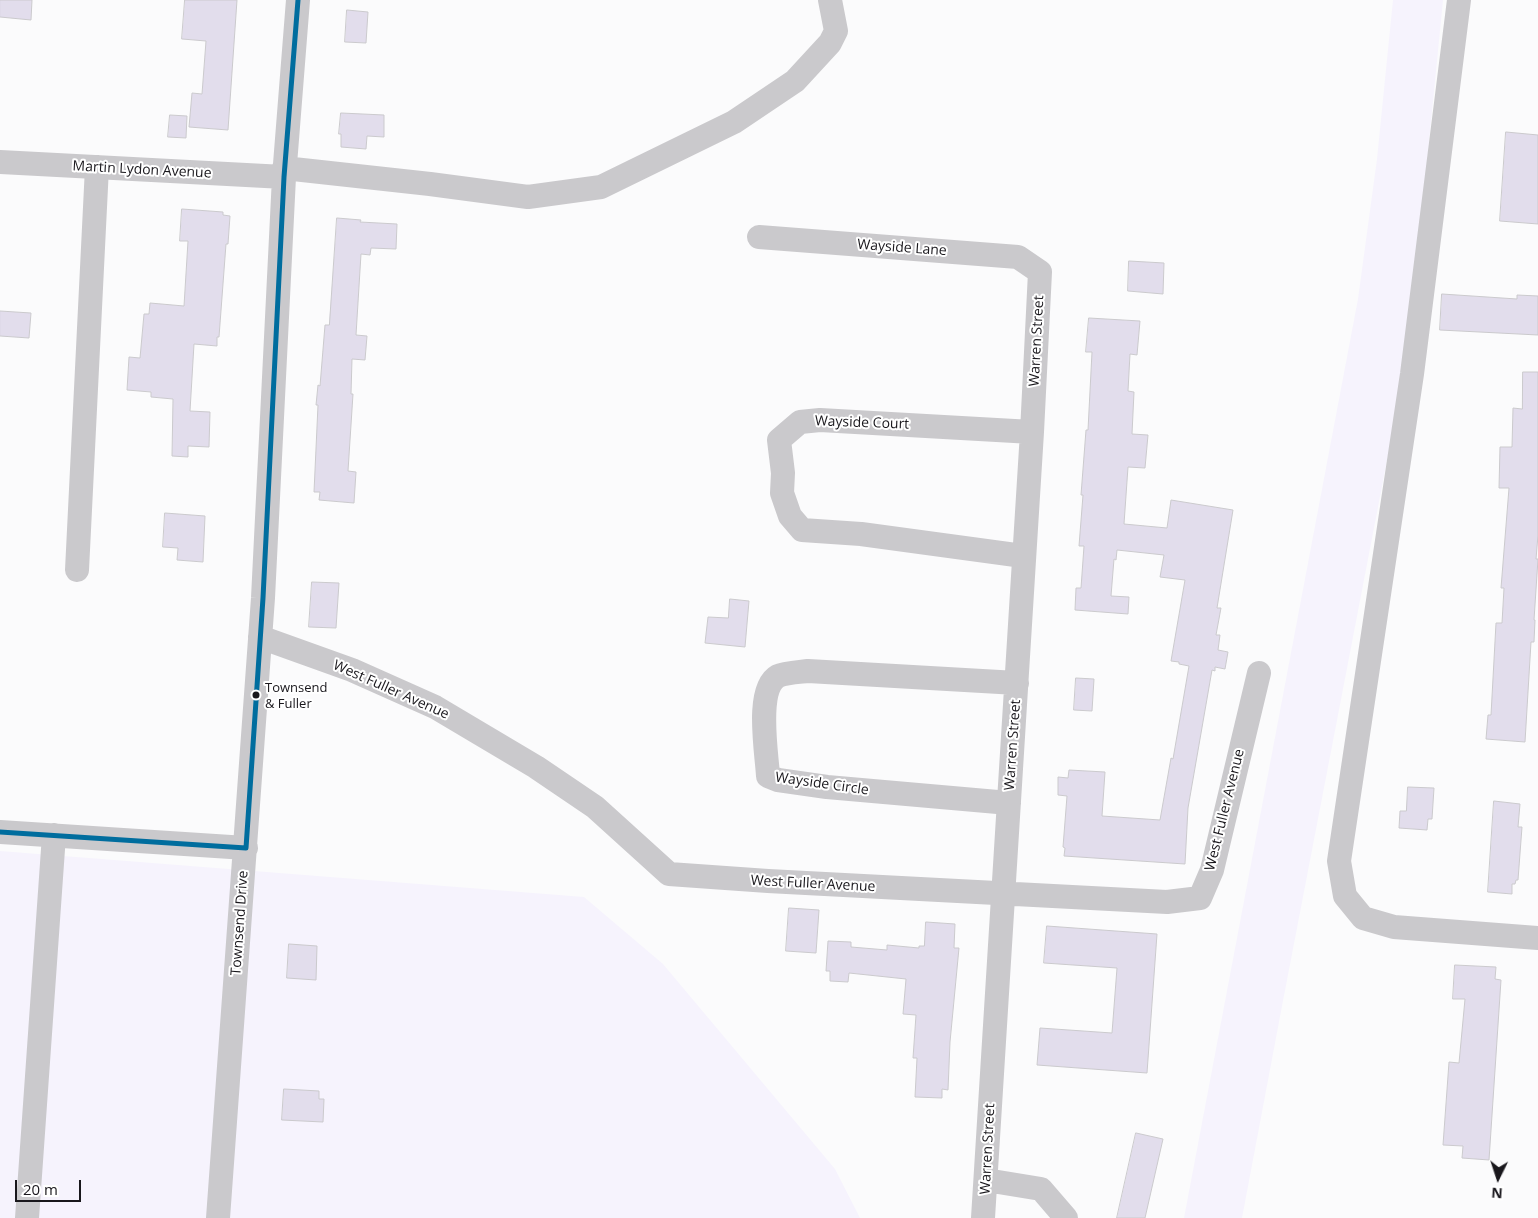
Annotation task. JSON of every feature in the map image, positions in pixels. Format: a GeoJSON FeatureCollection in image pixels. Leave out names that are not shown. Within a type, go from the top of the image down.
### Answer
{"type":"FeatureCollection","features":[{"type":"Feature","properties":{"kind":"street","name":"Townsend Drive"},"geometry":{"type":"LineString","coordinates":[[218,1218],[260,637],[284,173],[298,0]]}},
{"type":"Feature","properties":{"kind":"street","name":"Martin Lydon Avenue"},"geometry":{"type":"LineString","coordinates":[[0,162],[97,168],[284,173],[430,184],[528,197],[601,187],[734,122],[795,81],[830,43],[836,31],[830,0]]}},
{"type":"Feature","properties":{"kind":"street"},"geometry":{"type":"LineString","coordinates":[[1459,0],[1410,384],[1339,861],[1345,896],[1363,918],[1394,926],[1538,938]]}},
{"type":"Feature","properties":{"kind":"street"},"geometry":{"type":"LineString","coordinates":[[77,570],[97,168]]}},
{"type":"Feature","properties":{"kind":"street","name":"Wayside Lane"},"geometry":{"type":"LineString","coordinates":[[759,237],[1018,257],[1040,272]]}},
{"type":"Feature","properties":{"kind":"street","name":"Warren Street"},"geometry":{"type":"LineString","coordinates":[[984,1218],[1040,272]]}},
{"type":"Feature","properties":{"kind":"street","name":"Wayside Court"},"geometry":{"type":"LineString","coordinates":[[1023,556],[861,534],[802,530],[790,516],[782,493],[783,473],[779,440],[800,422],[820,420],[1032,432]]}},
{"type":"Feature","properties":{"kind":"street","name":"West Fuller Avenue"},"geometry":{"type":"LineString","coordinates":[[260,637],[352,670],[435,707],[536,767],[595,807],[669,874],[1167,902],[1200,898],[1212,870],[1259,673]]}},
{"type":"Feature","properties":{"kind":"street","name":"Wayside Circle"},"geometry":{"type":"LineString","coordinates":[[1009,803],[826,787],[778,780],[768,776],[763,712],[770,683],[778,676],[808,671],[1017,683]]}},
{"type":"Feature","properties":{"kind":"street"},"geometry":{"type":"LineString","coordinates":[[0,832],[246,848]]}},
{"type":"Feature","properties":{"kind":"street"},"geometry":{"type":"LineString","coordinates":[[27,1218],[54,836]]}},
{"type":"Feature","properties":{"kind":"street"},"geometry":{"type":"LineString","coordinates":[[986,1180],[1041,1189],[1066,1218]]}},
{"type":"Feature","properties":{"kind":"shaded area"},"geometry":{"type":"Polygon","coordinates":[[[1393,0],[1443,0],[1420,233],[1393,429],[1242,1218],[1184,1218],[1358,299],[1377,159],[1393,0]]]}},
{"type":"Feature","properties":{"kind":"shaded area"},"geometry":{"type":"Polygon","coordinates":[[[0,851],[584,897],[663,964],[835,1169],[860,1218],[0,1218],[0,851]]]}},
{"type":"Feature","properties":{"kind":"building"},"geometry":{"type":"Polygon","coordinates":[[[0,0],[32,0],[31,20],[0,17],[0,0]]]}},
{"type":"Feature","properties":{"kind":"building"},"geometry":{"type":"Polygon","coordinates":[[[185,0],[237,0],[228,130],[189,127],[192,93],[202,94],[206,41],[182,39],[185,0]]]}},
{"type":"Feature","properties":{"kind":"building"},"geometry":{"type":"Polygon","coordinates":[[[347,10],[368,12],[366,43],[345,42],[347,10]]]}},
{"type":"Feature","properties":{"kind":"building"},"geometry":{"type":"Polygon","coordinates":[[[341,113],[384,115],[384,137],[367,136],[366,149],[341,147],[341,134],[339,134],[341,113]]]}},
{"type":"Feature","properties":{"kind":"building"},"geometry":{"type":"Polygon","coordinates":[[[170,115],[187,116],[186,138],[168,137],[170,115]]]}},
{"type":"Feature","properties":{"kind":"building"},"geometry":{"type":"Polygon","coordinates":[[[1506,132],[1538,135],[1538,224],[1500,221],[1506,132]]]}},
{"type":"Feature","properties":{"kind":"building"},"geometry":{"type":"Polygon","coordinates":[[[182,209],[223,212],[223,215],[230,216],[217,346],[194,344],[190,411],[210,412],[209,447],[188,446],[188,457],[172,456],[173,399],[151,397],[151,392],[127,390],[129,357],[140,358],[144,314],[149,314],[150,303],[184,306],[188,241],[180,241],[182,209]]]}},
{"type":"Feature","properties":{"kind":"building"},"geometry":{"type":"Polygon","coordinates":[[[337,218],[361,220],[360,222],[397,224],[396,249],[371,248],[370,255],[361,254],[356,335],[367,336],[365,360],[352,359],[351,394],[353,394],[348,471],[356,472],[354,503],[319,500],[320,492],[314,492],[318,405],[316,405],[318,385],[320,386],[325,325],[329,325],[337,218]]]}},
{"type":"Feature","properties":{"kind":"building"},"geometry":{"type":"Polygon","coordinates":[[[1129,261],[1164,263],[1163,294],[1128,291],[1129,261]]]}},
{"type":"Feature","properties":{"kind":"building"},"geometry":{"type":"Polygon","coordinates":[[[1442,294],[1517,299],[1517,295],[1538,296],[1538,335],[1440,330],[1442,294]]]}},
{"type":"Feature","properties":{"kind":"building"},"geometry":{"type":"Polygon","coordinates":[[[0,311],[31,313],[29,338],[0,336],[0,311]]]}},
{"type":"Feature","properties":{"kind":"building"},"geometry":{"type":"Polygon","coordinates":[[[1089,318],[1140,321],[1137,355],[1130,354],[1128,391],[1134,392],[1132,434],[1148,435],[1145,468],[1128,467],[1124,524],[1167,528],[1171,500],[1233,510],[1217,608],[1221,608],[1216,635],[1220,635],[1218,650],[1228,652],[1225,669],[1215,667],[1215,671],[1212,670],[1188,808],[1185,864],[1064,856],[1067,796],[1058,795],[1058,777],[1068,778],[1069,770],[1105,772],[1102,816],[1160,820],[1189,666],[1171,661],[1185,580],[1160,577],[1164,555],[1117,550],[1116,560],[1114,559],[1111,596],[1129,597],[1128,614],[1075,610],[1076,588],[1081,588],[1084,546],[1079,546],[1092,352],[1086,352],[1089,318]]]}},
{"type":"Feature","properties":{"kind":"building"},"geometry":{"type":"Polygon","coordinates":[[[1523,372],[1538,372],[1538,535],[1536,559],[1538,559],[1534,642],[1531,642],[1525,742],[1486,739],[1488,715],[1491,715],[1496,623],[1502,623],[1504,588],[1501,588],[1509,488],[1499,488],[1500,447],[1512,447],[1513,408],[1522,409],[1523,372]]]}},
{"type":"Feature","properties":{"kind":"building"},"geometry":{"type":"Polygon","coordinates":[[[165,513],[205,516],[203,562],[177,560],[178,548],[163,547],[165,513]]]}},
{"type":"Feature","properties":{"kind":"building"},"geometry":{"type":"Polygon","coordinates":[[[312,582],[339,583],[336,628],[309,627],[312,582]]]}},
{"type":"Feature","properties":{"kind":"building"},"geometry":{"type":"Polygon","coordinates":[[[730,599],[749,601],[745,647],[705,643],[708,617],[728,618],[730,599]]]}},
{"type":"Feature","properties":{"kind":"building"},"geometry":{"type":"Polygon","coordinates":[[[1076,678],[1094,679],[1092,711],[1074,710],[1076,678]]]}},
{"type":"Feature","properties":{"kind":"building"},"geometry":{"type":"Polygon","coordinates":[[[1408,787],[1434,788],[1432,819],[1428,819],[1427,830],[1399,828],[1400,811],[1406,811],[1408,787]]]}},
{"type":"Feature","properties":{"kind":"building"},"geometry":{"type":"Polygon","coordinates":[[[1494,801],[1520,804],[1518,827],[1522,827],[1518,880],[1516,880],[1515,884],[1512,884],[1512,894],[1488,892],[1494,801]]]}},
{"type":"Feature","properties":{"kind":"building"},"geometry":{"type":"Polygon","coordinates":[[[789,908],[819,910],[816,953],[786,951],[789,908]]]}},
{"type":"Feature","properties":{"kind":"building"},"geometry":{"type":"Polygon","coordinates":[[[926,922],[955,924],[954,948],[959,948],[950,1042],[948,1090],[942,1089],[942,1098],[915,1097],[917,1058],[913,1058],[916,1015],[903,1014],[906,979],[849,973],[848,982],[830,981],[830,971],[826,971],[828,941],[851,942],[851,947],[887,950],[887,945],[919,948],[919,946],[924,946],[926,922]]]}},
{"type":"Feature","properties":{"kind":"building"},"geometry":{"type":"Polygon","coordinates":[[[1047,926],[1157,934],[1147,1073],[1037,1065],[1040,1028],[1112,1033],[1117,968],[1044,963],[1047,926]]]}},
{"type":"Feature","properties":{"kind":"building"},"geometry":{"type":"Polygon","coordinates":[[[289,944],[317,946],[316,980],[287,978],[289,944]]]}},
{"type":"Feature","properties":{"kind":"building"},"geometry":{"type":"Polygon","coordinates":[[[1455,965],[1496,967],[1495,979],[1501,980],[1489,1160],[1462,1158],[1463,1146],[1443,1145],[1449,1062],[1459,1063],[1465,999],[1453,999],[1455,965]]]}},
{"type":"Feature","properties":{"kind":"building"},"geometry":{"type":"Polygon","coordinates":[[[284,1089],[319,1091],[319,1099],[324,1099],[323,1122],[282,1120],[284,1089]]]}},
{"type":"Feature","properties":{"kind":"building"},"geometry":{"type":"Polygon","coordinates":[[[1136,1133],[1163,1139],[1145,1218],[1117,1218],[1136,1133]]]}},
{"type":"Feature","properties":{"kind":"transit line"},"geometry":{"type":"LineString","coordinates":[[0,832],[246,848],[263,598],[284,177],[298,0]]}},
{"type":"Feature","properties":{"kind":"place","name":"Townsend & Fuller"},"geometry":{"type":"Point","coordinates":[256,695]}}]}
